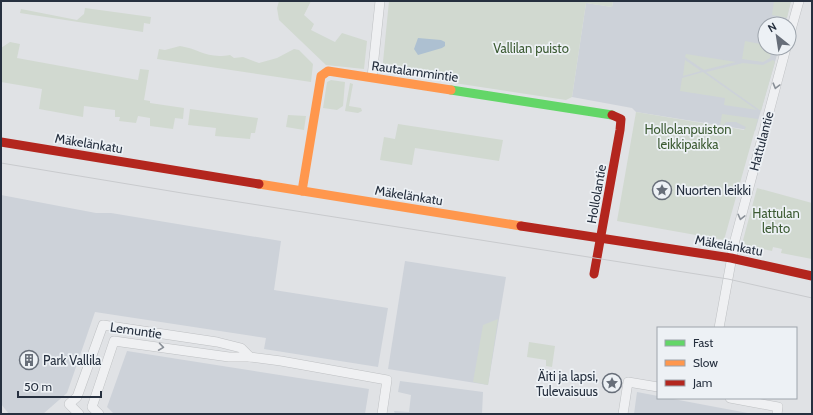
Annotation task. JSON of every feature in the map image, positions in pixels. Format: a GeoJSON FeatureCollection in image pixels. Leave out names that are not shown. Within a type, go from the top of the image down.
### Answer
{"type":"FeatureCollection","features":[{"type":"Feature","properties":{"kind":"main road","name":"Rautalammintie"},"geometry":{"type":"LineString","coordinates":[[302,191],[321,76],[328,71],[610,114],[621,119]]}},
{"type":"Feature","properties":{"kind":"main road","name":"Hollolantie"},"geometry":{"type":"LineString","coordinates":[[594,274],[602,239],[621,119]]}},
{"type":"Feature","properties":{"kind":"main road","name":"Mäkelänkatu"},"geometry":{"type":"LineString","coordinates":[[1,142],[602,239],[731,258],[812,276]]}},
{"type":"Feature","properties":{"kind":"street"},"geometry":{"type":"LineString","coordinates":[[372,77],[380,1]]}},
{"type":"Feature","properties":{"kind":"street"},"geometry":{"type":"LineString","coordinates":[[795,16],[799,1]]}},
{"type":"Feature","properties":{"kind":"street","name":"Hattulantie"},"geometry":{"type":"LineString","coordinates":[[719,327],[731,258],[784,56]]}},
{"type":"Feature","properties":{"kind":"street","name":"Lemuntie"},"geometry":{"type":"LineString","coordinates":[[79,414],[69,404],[76,397],[103,325],[217,342],[241,348],[250,357]]}},
{"type":"Feature","properties":{"kind":"street","name":"Lemuntie"},"geometry":{"type":"LineString","coordinates":[[99,414],[92,407],[114,341],[229,357],[250,357],[387,380],[382,414]]}},
{"type":"Feature","properties":{"kind":"street"},"geometry":{"type":"LineString","coordinates":[[623,414],[628,382],[657,387]]}},
{"type":"Feature","properties":{"kind":"street"},"geometry":{"type":"LineString","coordinates":[[735,399],[778,407],[777,414]]}},
{"type":"Feature","properties":{"kind":"shaded area"},"geometry":{"type":"Polygon","coordinates":[[[613,1],[791,1],[787,16],[757,16],[757,56],[777,56],[755,131],[636,112],[632,108],[572,97],[586,3],[612,7],[613,1]]]}},
{"type":"Feature","properties":{"kind":"shaded area"},"geometry":{"type":"Polygon","coordinates":[[[1,195],[96,213],[111,213],[281,241],[274,290],[388,308],[378,367],[264,349],[266,338],[95,312],[67,393],[43,414],[9,414],[1,404],[1,195]]]}},
{"type":"Feature","properties":{"kind":"shaded area"},"geometry":{"type":"Polygon","coordinates":[[[405,261],[506,277],[488,385],[388,369],[405,261]]]}},
{"type":"Feature","properties":{"kind":"shaded area"},"geometry":{"type":"Polygon","coordinates":[[[127,351],[369,389],[365,414],[114,414],[107,407],[127,351]]]}},
{"type":"Feature","properties":{"kind":"shaded area"},"geometry":{"type":"Polygon","coordinates":[[[400,381],[483,392],[482,414],[395,414],[394,411],[409,412],[411,395],[398,392],[400,381]]]}},
{"type":"Feature","properties":{"kind":"shaded area"},"geometry":{"type":"Polygon","coordinates":[[[637,392],[657,396],[657,399],[673,399],[753,414],[634,414],[637,392]]]}},
{"type":"Feature","properties":{"kind":"green space"},"geometry":{"type":"Polygon","coordinates":[[[279,1],[311,1],[304,15],[314,24],[311,30],[335,42],[342,33],[367,41],[364,69],[326,65],[279,20],[277,8],[279,1]]]}},
{"type":"Feature","properties":{"kind":"green space","name":"Vallilan puisto"},"geometry":{"type":"Polygon","coordinates":[[[389,1],[613,1],[612,7],[586,3],[572,97],[566,100],[382,72],[389,1]]]}},
{"type":"Feature","properties":{"kind":"green space"},"geometry":{"type":"Polygon","coordinates":[[[774,1],[791,1],[787,16],[772,15],[774,1]]]}},
{"type":"Feature","properties":{"kind":"green space"},"geometry":{"type":"Polygon","coordinates":[[[85,8],[151,17],[150,24],[144,23],[143,32],[20,13],[21,9],[77,20],[84,14],[85,8]]]}},
{"type":"Feature","properties":{"kind":"green space"},"geometry":{"type":"Polygon","coordinates":[[[745,41],[757,43],[757,56],[770,56],[770,58],[763,62],[742,59],[745,41]]]}},
{"type":"Feature","properties":{"kind":"green space"},"geometry":{"type":"Polygon","coordinates":[[[10,42],[20,44],[17,58],[138,80],[140,69],[149,70],[144,100],[150,101],[150,103],[184,108],[183,119],[175,118],[173,129],[150,126],[150,118],[138,116],[136,123],[119,121],[120,117],[115,117],[115,110],[84,106],[83,117],[39,109],[42,89],[1,82],[1,48],[10,42]]]}},
{"type":"Feature","properties":{"kind":"green space"},"geometry":{"type":"Polygon","coordinates":[[[180,46],[209,55],[230,55],[234,58],[243,57],[259,63],[277,58],[294,49],[299,50],[313,64],[311,82],[157,59],[159,49],[165,50],[180,46]]]}},
{"type":"Feature","properties":{"kind":"green space"},"geometry":{"type":"Polygon","coordinates":[[[686,54],[736,62],[704,70],[685,57],[686,54]]]}},
{"type":"Feature","properties":{"kind":"green space"},"geometry":{"type":"Polygon","coordinates":[[[685,60],[701,71],[683,76],[685,60]]]}},
{"type":"Feature","properties":{"kind":"green space"},"geometry":{"type":"Polygon","coordinates":[[[773,60],[775,62],[761,111],[706,72],[743,63],[763,65],[773,60]]]}},
{"type":"Feature","properties":{"kind":"green space"},"geometry":{"type":"Polygon","coordinates":[[[703,72],[757,110],[724,105],[725,98],[680,91],[682,78],[703,72]]]}},
{"type":"Feature","properties":{"kind":"green space"},"geometry":{"type":"Polygon","coordinates":[[[331,80],[345,82],[343,106],[337,110],[323,108],[327,82],[331,80]]]}},
{"type":"Feature","properties":{"kind":"green space"},"geometry":{"type":"Polygon","coordinates":[[[350,83],[353,84],[349,106],[361,108],[362,111],[358,113],[345,111],[350,83]]]}},
{"type":"Feature","properties":{"kind":"green space"},"geometry":{"type":"Polygon","coordinates":[[[190,109],[258,118],[255,133],[251,133],[250,139],[215,136],[216,128],[188,125],[190,109]]]}},
{"type":"Feature","properties":{"kind":"green space","name":"Hollolanpuiston leikkipaikka"},"geometry":{"type":"Polygon","coordinates":[[[636,112],[720,126],[722,114],[758,119],[724,240],[617,221],[636,112]],[[727,122],[722,126],[744,130],[746,127],[736,122],[727,122]]]}},
{"type":"Feature","properties":{"kind":"green space"},"geometry":{"type":"Polygon","coordinates":[[[288,115],[306,116],[304,130],[286,127],[288,115]]]}},
{"type":"Feature","properties":{"kind":"green space"},"geometry":{"type":"Polygon","coordinates":[[[398,124],[503,140],[499,161],[415,148],[412,165],[380,160],[384,137],[395,139],[398,124]]]}},
{"type":"Feature","properties":{"kind":"green space","name":"Hattulan lehto"},"geometry":{"type":"Polygon","coordinates":[[[757,188],[812,203],[812,259],[781,253],[782,249],[773,247],[772,251],[742,244],[757,188]]]}},
{"type":"Feature","properties":{"kind":"green space"},"geometry":{"type":"Polygon","coordinates":[[[498,319],[488,385],[473,382],[483,325],[498,319]]]}},
{"type":"Feature","properties":{"kind":"green space"},"geometry":{"type":"Polygon","coordinates":[[[529,342],[555,346],[552,367],[546,366],[546,360],[527,357],[529,342]]]}},
{"type":"Feature","properties":{"kind":"water"},"geometry":{"type":"Polygon","coordinates":[[[418,38],[441,40],[445,42],[445,46],[418,55],[414,49],[418,38]]]}},
{"type":"Feature","properties":{"kind":"tram line"},"geometry":{"type":"LineString","coordinates":[[1,163],[728,279],[812,298]]}},
{"type":"Feature","properties":{"kind":"traffic: fast"},"geometry":{"type":"LineString","coordinates":[[451,90],[612,115]]}},
{"type":"Feature","properties":{"kind":"traffic: slow"},"geometry":{"type":"LineString","coordinates":[[302,191],[321,76],[328,71],[451,90]]}},
{"type":"Feature","properties":{"kind":"traffic: slow"},"geometry":{"type":"LineString","coordinates":[[259,184],[521,226]]}},
{"type":"Feature","properties":{"kind":"traffic: jam"},"geometry":{"type":"LineString","coordinates":[[594,274],[620,130],[621,119],[612,115]]}},
{"type":"Feature","properties":{"kind":"traffic: jam"},"geometry":{"type":"LineString","coordinates":[[1,142],[259,184]]}},
{"type":"Feature","properties":{"kind":"traffic: jam"},"geometry":{"type":"LineString","coordinates":[[521,226],[731,258],[812,276]]}},
{"type":"Feature","properties":{"kind":"place","name":"Nuorten leikki"},"geometry":{"type":"Point","coordinates":[662,190]}},
{"type":"Feature","properties":{"kind":"place","name":"Park Vallila"},"geometry":{"type":"Point","coordinates":[29,360]}},
{"type":"Feature","properties":{"kind":"place","name":"Äiti ja lapsi, Tulevaisuus"},"geometry":{"type":"Point","coordinates":[612,383]}}]}
